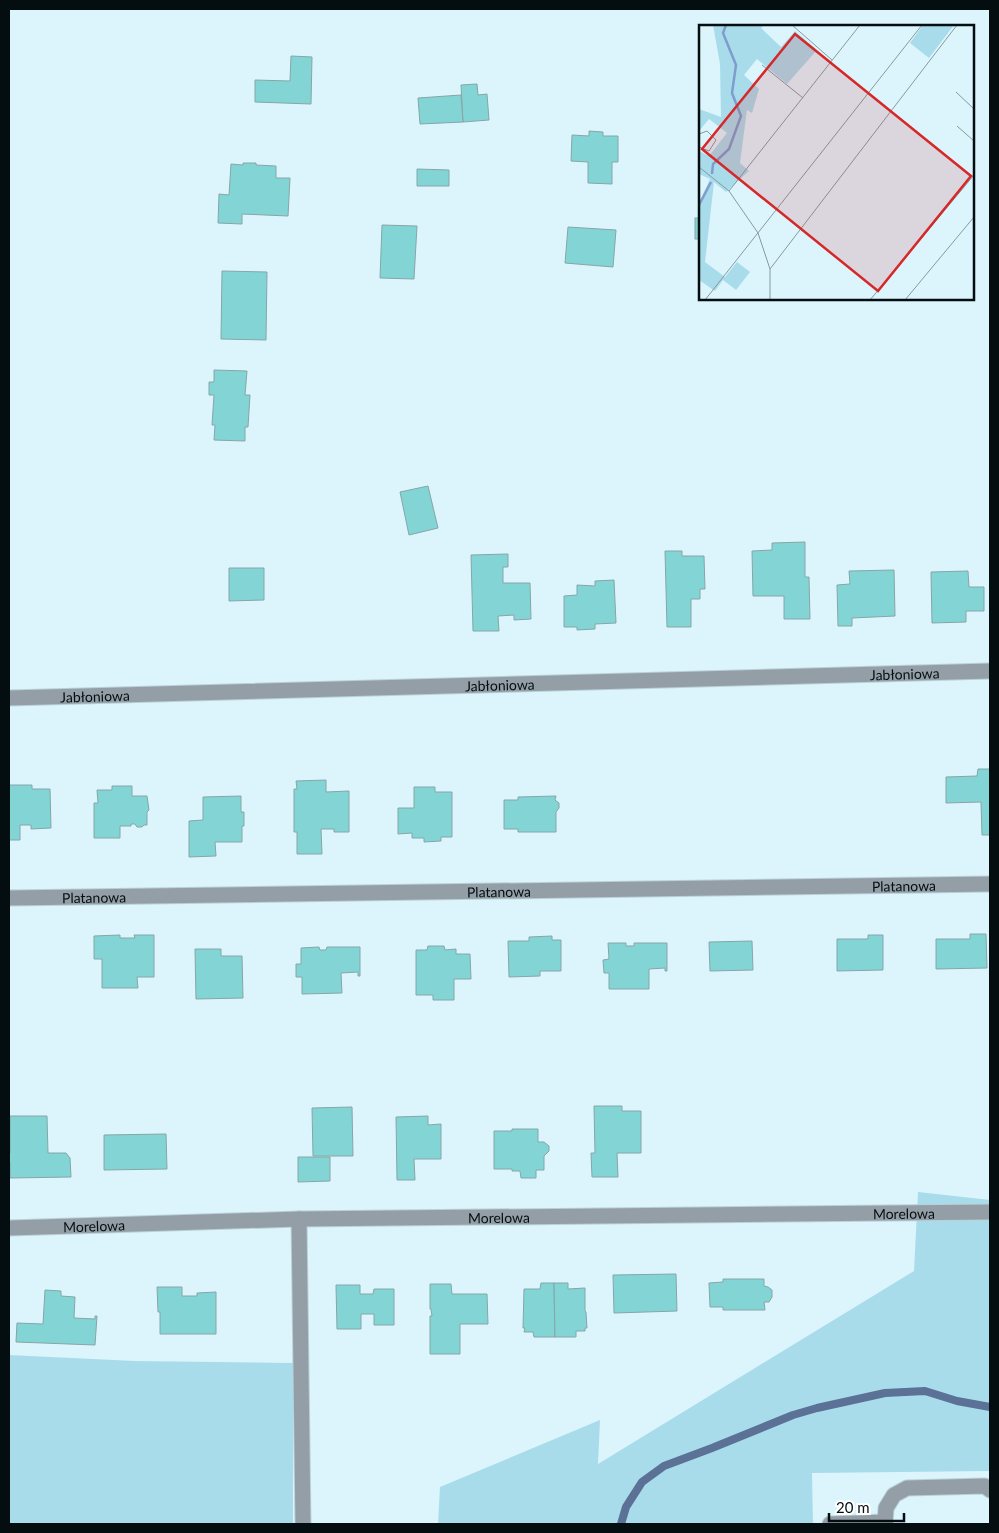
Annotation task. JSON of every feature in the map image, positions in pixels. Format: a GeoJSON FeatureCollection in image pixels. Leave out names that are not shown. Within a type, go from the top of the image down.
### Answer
{"type":"FeatureCollection","features":[{"type":"Feature","properties":{"kind":"street","name":"Jabłoniowa"},"geometry":{"type":"LineString","coordinates":[[9,698],[990,671]]}},
{"type":"Feature","properties":{"kind":"street","name":"Platanowa"},"geometry":{"type":"LineString","coordinates":[[9,898],[990,884]]}},
{"type":"Feature","properties":{"kind":"street","name":"Morelowa"},"geometry":{"type":"LineString","coordinates":[[9,1228],[299,1218],[990,1212]]}},
{"type":"Feature","properties":{"kind":"street"},"geometry":{"type":"LineString","coordinates":[[299,1218],[303,1524]]}},
{"type":"Feature","properties":{"kind":"street"},"geometry":{"type":"LineString","coordinates":[[830,1524],[885,1523],[886,1508],[894,1495],[907,1488],[985,1486],[990,1490]]}},
{"type":"Feature","properties":{"kind":"shaded area"},"geometry":{"type":"Polygon","coordinates":[[[918,1192],[990,1200],[990,1471],[812,1473],[813,1524],[438,1524],[440,1487],[600,1420],[598,1464],[914,1271],[918,1192]]]}},
{"type":"Feature","properties":{"kind":"shaded area"},"geometry":{"type":"Polygon","coordinates":[[[9,1355],[135,1361],[293,1363],[293,1524],[9,1524],[9,1355]]]}},
{"type":"Feature","properties":{"kind":"building"},"geometry":{"type":"Polygon","coordinates":[[[291,56],[312,57],[311,104],[255,102],[255,80],[290,81],[291,56]]]}},
{"type":"Feature","properties":{"kind":"building"},"geometry":{"type":"Polygon","coordinates":[[[477,84],[478,95],[487,94],[489,120],[463,122],[461,85],[477,84]]]}},
{"type":"Feature","properties":{"kind":"building"},"geometry":{"type":"Polygon","coordinates":[[[461,95],[463,122],[420,124],[418,98],[461,95]]]}},
{"type":"Feature","properties":{"kind":"building"},"geometry":{"type":"Polygon","coordinates":[[[589,131],[603,132],[603,136],[618,136],[618,162],[612,162],[612,184],[588,183],[588,162],[571,161],[572,135],[589,136],[589,131]]]}},
{"type":"Feature","properties":{"kind":"building"},"geometry":{"type":"Polygon","coordinates":[[[243,163],[276,166],[276,178],[290,178],[288,216],[242,214],[242,224],[218,223],[219,194],[229,195],[231,164],[243,165],[243,163]]]}},
{"type":"Feature","properties":{"kind":"building"},"geometry":{"type":"Polygon","coordinates":[[[417,169],[449,170],[449,186],[417,186],[417,169]]]}},
{"type":"Feature","properties":{"kind":"building"},"geometry":{"type":"Polygon","coordinates":[[[695,218],[699,218],[699,239],[695,239],[695,218]]]}},
{"type":"Feature","properties":{"kind":"building"},"geometry":{"type":"Polygon","coordinates":[[[382,225],[417,226],[414,279],[380,278],[382,225]]]}},
{"type":"Feature","properties":{"kind":"building"},"geometry":{"type":"Polygon","coordinates":[[[568,227],[616,230],[613,267],[565,263],[568,227]]]}},
{"type":"Feature","properties":{"kind":"building"},"geometry":{"type":"Polygon","coordinates":[[[222,271],[267,272],[266,340],[221,339],[222,271]]]}},
{"type":"Feature","properties":{"kind":"building"},"geometry":{"type":"Polygon","coordinates":[[[214,370],[247,371],[245,395],[250,395],[248,427],[245,427],[245,441],[214,440],[215,425],[212,425],[214,395],[209,395],[209,382],[214,382],[214,370]]]}},
{"type":"Feature","properties":{"kind":"building"},"geometry":{"type":"Polygon","coordinates":[[[428,486],[438,528],[409,535],[400,492],[428,486]]]}},
{"type":"Feature","properties":{"kind":"building"},"geometry":{"type":"Polygon","coordinates":[[[805,542],[805,577],[809,577],[810,619],[784,619],[784,596],[753,596],[752,551],[772,550],[772,543],[805,542]]]}},
{"type":"Feature","properties":{"kind":"building"},"geometry":{"type":"Polygon","coordinates":[[[665,551],[682,551],[682,556],[704,556],[705,589],[700,589],[700,599],[691,599],[691,627],[667,627],[665,551]]]}},
{"type":"Feature","properties":{"kind":"building"},"geometry":{"type":"Polygon","coordinates":[[[508,554],[508,567],[503,567],[503,583],[530,583],[531,619],[514,620],[514,615],[498,616],[499,631],[473,631],[471,555],[508,554]]]}},
{"type":"Feature","properties":{"kind":"building"},"geometry":{"type":"Polygon","coordinates":[[[229,568],[264,568],[264,600],[229,601],[229,568]]]}},
{"type":"Feature","properties":{"kind":"building"},"geometry":{"type":"Polygon","coordinates":[[[894,570],[895,616],[852,618],[852,626],[838,626],[837,585],[850,584],[849,571],[894,570]]]}},
{"type":"Feature","properties":{"kind":"building"},"geometry":{"type":"Polygon","coordinates":[[[968,571],[969,587],[984,587],[984,611],[966,611],[966,622],[932,623],[931,572],[968,571]]]}},
{"type":"Feature","properties":{"kind":"building"},"geometry":{"type":"Polygon","coordinates":[[[614,580],[616,623],[595,624],[595,629],[577,630],[577,627],[564,627],[564,596],[577,595],[577,585],[595,586],[595,581],[614,580]]]}},
{"type":"Feature","properties":{"kind":"building"},"geometry":{"type":"Polygon","coordinates":[[[978,769],[990,769],[990,835],[982,835],[981,802],[946,803],[946,777],[977,776],[978,769]]]}},
{"type":"Feature","properties":{"kind":"building"},"geometry":{"type":"Polygon","coordinates":[[[326,780],[326,792],[349,791],[349,832],[334,832],[334,829],[321,829],[322,854],[297,854],[297,832],[294,832],[294,789],[297,789],[296,781],[326,780]]]}},
{"type":"Feature","properties":{"kind":"building"},"geometry":{"type":"Polygon","coordinates":[[[9,785],[32,785],[32,789],[50,789],[51,828],[31,829],[31,825],[20,825],[20,840],[9,840],[9,785]]]}},
{"type":"Feature","properties":{"kind":"building"},"geometry":{"type":"Polygon","coordinates":[[[112,786],[132,786],[132,796],[147,796],[149,810],[147,812],[147,825],[142,827],[137,827],[135,824],[120,826],[120,838],[94,838],[94,803],[98,803],[97,790],[112,790],[112,786]]]}},
{"type":"Feature","properties":{"kind":"building"},"geometry":{"type":"Polygon","coordinates":[[[414,787],[435,787],[435,792],[452,792],[452,837],[441,837],[441,841],[424,842],[424,838],[412,838],[412,833],[398,834],[398,808],[414,808],[414,787]]]}},
{"type":"Feature","properties":{"kind":"building"},"geometry":{"type":"Polygon","coordinates":[[[241,796],[241,812],[244,812],[242,842],[215,842],[216,856],[189,857],[189,821],[203,820],[203,797],[241,796]]]}},
{"type":"Feature","properties":{"kind":"building"},"geometry":{"type":"Polygon","coordinates":[[[556,796],[555,800],[559,803],[559,808],[556,812],[556,832],[518,832],[518,829],[504,829],[504,800],[518,800],[518,797],[556,796]]]}},
{"type":"Feature","properties":{"kind":"building"},"geometry":{"type":"Polygon","coordinates":[[[970,934],[986,934],[987,968],[936,969],[936,939],[970,939],[970,934]]]}},
{"type":"Feature","properties":{"kind":"building"},"geometry":{"type":"Polygon","coordinates":[[[120,935],[120,938],[135,938],[134,935],[154,935],[154,977],[137,977],[138,988],[102,988],[102,959],[94,959],[94,936],[120,935]]]}},
{"type":"Feature","properties":{"kind":"building"},"geometry":{"type":"Polygon","coordinates":[[[868,935],[883,935],[883,970],[837,971],[837,939],[868,939],[868,935]]]}},
{"type":"Feature","properties":{"kind":"building"},"geometry":{"type":"Polygon","coordinates":[[[552,936],[552,940],[561,940],[561,971],[540,971],[540,976],[509,977],[508,941],[529,941],[529,937],[552,936]]]}},
{"type":"Feature","properties":{"kind":"building"},"geometry":{"type":"Polygon","coordinates":[[[752,941],[753,970],[710,971],[709,942],[752,941]]]}},
{"type":"Feature","properties":{"kind":"building"},"geometry":{"type":"Polygon","coordinates":[[[608,943],[626,943],[626,946],[634,946],[634,943],[667,943],[667,971],[665,971],[665,968],[649,969],[649,989],[609,989],[609,973],[604,973],[603,960],[609,959],[608,943]]]}},
{"type":"Feature","properties":{"kind":"building"},"geometry":{"type":"Polygon","coordinates":[[[428,946],[444,946],[445,950],[456,949],[456,954],[470,954],[471,979],[454,979],[454,1000],[433,1000],[433,995],[416,995],[416,950],[427,950],[428,946]]]}},
{"type":"Feature","properties":{"kind":"building"},"geometry":{"type":"Polygon","coordinates":[[[319,947],[320,950],[326,950],[327,947],[360,947],[360,976],[358,976],[358,972],[341,973],[342,993],[302,994],[302,977],[296,977],[296,964],[301,964],[301,948],[319,947]]]}},
{"type":"Feature","properties":{"kind":"building"},"geometry":{"type":"Polygon","coordinates":[[[195,949],[221,949],[221,956],[242,956],[243,998],[196,999],[195,949]]]}},
{"type":"Feature","properties":{"kind":"building"},"geometry":{"type":"Polygon","coordinates":[[[594,1106],[622,1106],[622,1111],[641,1111],[641,1153],[617,1153],[618,1177],[592,1177],[591,1153],[595,1153],[594,1106]]]}},
{"type":"Feature","properties":{"kind":"building"},"geometry":{"type":"Polygon","coordinates":[[[352,1107],[353,1156],[313,1156],[312,1108],[352,1107]]]}},
{"type":"Feature","properties":{"kind":"building"},"geometry":{"type":"Polygon","coordinates":[[[10,1116],[47,1116],[48,1153],[66,1153],[70,1158],[71,1177],[10,1178],[10,1116]]]}},
{"type":"Feature","properties":{"kind":"building"},"geometry":{"type":"Polygon","coordinates":[[[428,1116],[428,1125],[441,1124],[441,1159],[414,1159],[415,1180],[397,1180],[396,1117],[428,1116]]]}},
{"type":"Feature","properties":{"kind":"building"},"geometry":{"type":"Polygon","coordinates":[[[512,1129],[538,1129],[538,1142],[544,1142],[549,1146],[549,1151],[544,1156],[544,1170],[536,1170],[536,1178],[521,1178],[520,1171],[512,1171],[512,1169],[494,1169],[494,1131],[512,1131],[512,1129]]]}},
{"type":"Feature","properties":{"kind":"building"},"geometry":{"type":"Polygon","coordinates":[[[166,1134],[167,1169],[104,1170],[104,1135],[166,1134]]]}},
{"type":"Feature","properties":{"kind":"building"},"geometry":{"type":"Polygon","coordinates":[[[298,1157],[330,1157],[330,1181],[298,1182],[298,1157]]]}},
{"type":"Feature","properties":{"kind":"building"},"geometry":{"type":"Polygon","coordinates":[[[676,1274],[677,1311],[614,1313],[613,1275],[676,1274]]]}},
{"type":"Feature","properties":{"kind":"building"},"geometry":{"type":"Polygon","coordinates":[[[723,1279],[764,1279],[764,1286],[772,1290],[772,1297],[769,1302],[764,1302],[765,1310],[723,1310],[723,1307],[710,1307],[709,1283],[723,1282],[723,1279]]]}},
{"type":"Feature","properties":{"kind":"building"},"geometry":{"type":"Polygon","coordinates":[[[541,1283],[554,1283],[555,1337],[534,1337],[533,1332],[524,1332],[524,1289],[540,1289],[541,1283]]]}},
{"type":"Feature","properties":{"kind":"building"},"geometry":{"type":"Polygon","coordinates":[[[554,1283],[568,1283],[568,1289],[585,1288],[587,1328],[585,1328],[585,1331],[576,1331],[576,1337],[555,1337],[554,1283]]]}},
{"type":"Feature","properties":{"kind":"building"},"geometry":{"type":"Polygon","coordinates":[[[430,1284],[451,1284],[452,1294],[487,1294],[488,1324],[460,1324],[460,1354],[430,1354],[430,1316],[432,1316],[430,1309],[430,1284]]]}},
{"type":"Feature","properties":{"kind":"building"},"geometry":{"type":"Polygon","coordinates":[[[336,1285],[360,1285],[360,1294],[373,1294],[374,1289],[394,1289],[394,1325],[374,1325],[374,1314],[361,1314],[361,1329],[337,1329],[336,1285]]]}},
{"type":"Feature","properties":{"kind":"building"},"geometry":{"type":"Polygon","coordinates":[[[157,1287],[182,1287],[182,1296],[197,1296],[197,1293],[216,1292],[216,1334],[160,1334],[157,1287]]]}},
{"type":"Feature","properties":{"kind":"building"},"geometry":{"type":"Polygon","coordinates":[[[45,1290],[61,1291],[61,1296],[75,1297],[74,1318],[95,1319],[95,1316],[97,1316],[95,1345],[16,1342],[17,1323],[43,1324],[45,1290]]]}},
{"type":"Feature","properties":{"kind":"waterway"},"geometry":{"type":"LineString","coordinates":[[621,1524],[626,1507],[642,1482],[664,1466],[793,1415],[885,1393],[925,1391],[957,1401],[990,1407]]}}]}
